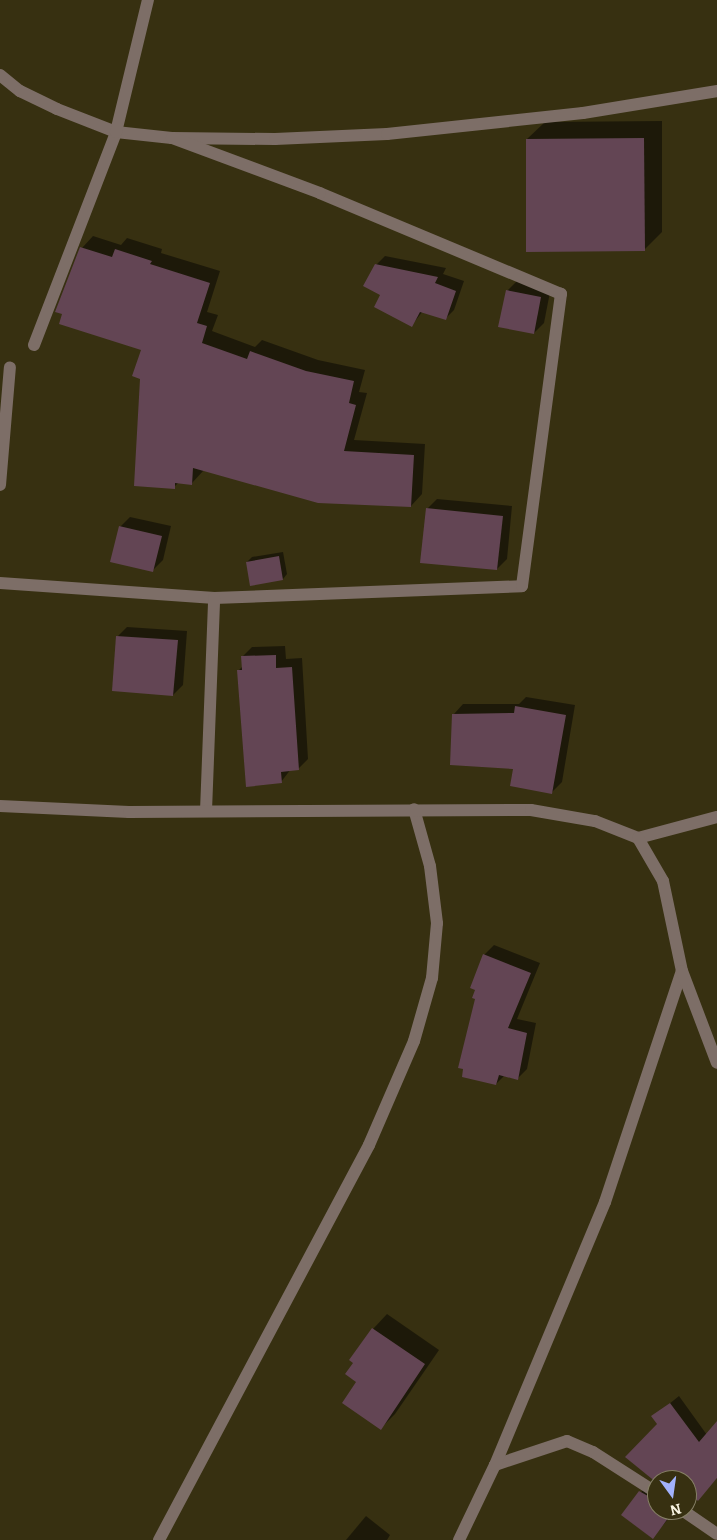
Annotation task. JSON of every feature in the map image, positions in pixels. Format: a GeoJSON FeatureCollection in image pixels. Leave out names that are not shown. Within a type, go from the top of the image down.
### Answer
{"type":"FeatureCollection","features":[{"type":"Feature","properties":{"kind":"street"},"geometry":{"type":"LineString","coordinates":[[34,346],[116,132],[148,0]]}},
{"type":"Feature","properties":{"kind":"street"},"geometry":{"type":"LineString","coordinates":[[0,75],[20,91],[57,109],[116,132],[172,138],[275,139],[387,134],[583,113],[717,91]]}},
{"type":"Feature","properties":{"kind":"street"},"geometry":{"type":"LineString","coordinates":[[0,583],[214,598],[522,586],[561,294],[320,193],[172,138]]}},
{"type":"Feature","properties":{"kind":"street"},"geometry":{"type":"LineString","coordinates":[[0,486],[10,367]]}},
{"type":"Feature","properties":{"kind":"street"},"geometry":{"type":"LineString","coordinates":[[206,811],[214,598]]}},
{"type":"Feature","properties":{"kind":"street"},"geometry":{"type":"LineString","coordinates":[[0,806],[103,812],[414,809],[531,810],[595,821],[638,838],[717,817]]}},
{"type":"Feature","properties":{"kind":"street"},"geometry":{"type":"LineString","coordinates":[[159,1540],[369,1145],[414,1041],[432,978],[437,923],[430,866],[414,809]]}},
{"type":"Feature","properties":{"kind":"street"},"geometry":{"type":"LineString","coordinates":[[638,838],[663,881],[682,970],[717,1063]]}},
{"type":"Feature","properties":{"kind":"street"},"geometry":{"type":"LineString","coordinates":[[459,1540],[496,1465],[604,1202],[682,970]]}},
{"type":"Feature","properties":{"kind":"street"},"geometry":{"type":"LineString","coordinates":[[496,1465],[566,1441],[593,1452],[647,1487]]}},
{"type":"Feature","properties":{"kind":"street"},"geometry":{"type":"LineString","coordinates":[[697,1520],[717,1534]]}},
{"type":"Feature","properties":{"kind":"building"},"geometry":{"type":"Polygon","coordinates":[[[644,138],[645,251],[526,252],[526,139],[644,138]]]}},
{"type":"Feature","properties":{"kind":"building"},"geometry":{"type":"Polygon","coordinates":[[[80,247],[112,257],[115,249],[152,261],[150,264],[210,283],[197,323],[207,326],[202,343],[247,359],[250,351],[306,371],[354,381],[349,403],[356,405],[344,451],[414,455],[411,507],[318,503],[193,468],[192,485],[175,483],[175,489],[134,486],[140,379],[132,376],[141,350],[59,324],[62,314],[55,312],[80,247]]]}},
{"type":"Feature","properties":{"kind":"building"},"geometry":{"type":"Polygon","coordinates":[[[375,264],[438,277],[435,283],[456,291],[446,320],[420,312],[412,327],[374,307],[380,295],[363,286],[375,264]]]}},
{"type":"Feature","properties":{"kind":"building"},"geometry":{"type":"Polygon","coordinates":[[[506,290],[541,297],[534,334],[498,327],[506,290]]]}},
{"type":"Feature","properties":{"kind":"building"},"geometry":{"type":"Polygon","coordinates":[[[426,508],[503,516],[497,570],[420,563],[426,508]]]}},
{"type":"Feature","properties":{"kind":"building"},"geometry":{"type":"Polygon","coordinates":[[[119,526],[162,536],[153,572],[110,562],[119,526]]]}},
{"type":"Feature","properties":{"kind":"building"},"geometry":{"type":"Polygon","coordinates":[[[279,556],[283,580],[250,586],[246,562],[279,556]]]}},
{"type":"Feature","properties":{"kind":"building"},"geometry":{"type":"Polygon","coordinates":[[[116,636],[178,640],[173,696],[112,691],[116,636]]]}},
{"type":"Feature","properties":{"kind":"building"},"geometry":{"type":"Polygon","coordinates":[[[276,655],[276,668],[292,667],[299,770],[281,772],[282,783],[246,787],[237,670],[242,670],[241,656],[276,655]]]}},
{"type":"Feature","properties":{"kind":"building"},"geometry":{"type":"Polygon","coordinates":[[[515,706],[566,715],[552,794],[510,786],[513,769],[450,765],[452,714],[514,713],[515,706]]]}},
{"type":"Feature","properties":{"kind":"building"},"geometry":{"type":"Polygon","coordinates":[[[483,954],[531,973],[508,1028],[527,1033],[518,1080],[499,1075],[496,1085],[462,1077],[463,1069],[458,1068],[475,999],[472,998],[475,990],[470,988],[483,954]]]}},
{"type":"Feature","properties":{"kind":"building"},"geometry":{"type":"Polygon","coordinates":[[[372,1328],[425,1364],[381,1430],[342,1403],[356,1382],[345,1374],[353,1363],[349,1360],[372,1328]]]}},
{"type":"Feature","properties":{"kind":"building"},"geometry":{"type":"Polygon","coordinates":[[[670,1403],[699,1442],[717,1421],[717,1478],[698,1501],[697,1470],[647,1470],[647,1475],[625,1457],[657,1424],[651,1416],[670,1403]]]}},
{"type":"Feature","properties":{"kind":"building"},"geometry":{"type":"Polygon","coordinates":[[[639,1491],[647,1495],[647,1520],[667,1520],[653,1539],[621,1515],[639,1491]]]}}]}
